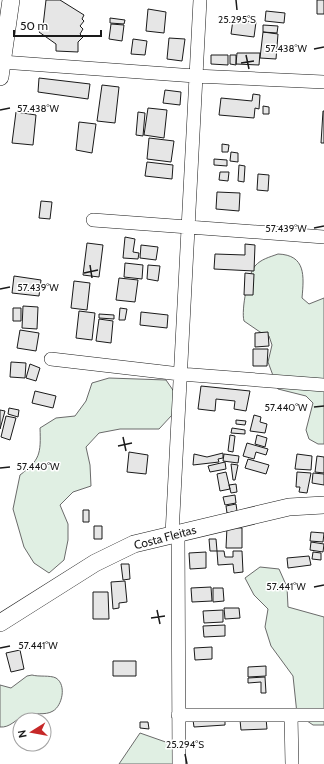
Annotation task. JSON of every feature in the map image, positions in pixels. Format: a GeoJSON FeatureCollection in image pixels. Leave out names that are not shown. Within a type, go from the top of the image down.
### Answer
{"type":"FeatureCollection","features":[{"type":"Feature","properties":{"kind":"main road"},"geometry":{"type":"LineString","coordinates":[[1,70],[11,0]]}},
{"type":"Feature","properties":{"kind":"main road","name":"Costa Fleitas"},"geometry":{"type":"LineString","coordinates":[[0,623],[102,560],[134,544],[289,507],[324,505]]}},
{"type":"Feature","properties":{"kind":"street"},"geometry":{"type":"LineString","coordinates":[[179,764],[175,534],[180,374],[200,0]]}},
{"type":"Feature","properties":{"kind":"street"},"geometry":{"type":"LineString","coordinates":[[1,70],[196,76],[324,82]]}},
{"type":"Feature","properties":{"kind":"street"},"geometry":{"type":"LineString","coordinates":[[93,220],[324,237]]}},
{"type":"Feature","properties":{"kind":"street"},"geometry":{"type":"LineString","coordinates":[[51,359],[180,374],[324,385]]}},
{"type":"Feature","properties":{"kind":"street"},"geometry":{"type":"LineString","coordinates":[[178,715],[324,715]]}},
{"type":"Feature","properties":{"kind":"street"},"geometry":{"type":"LineString","coordinates":[[291,715],[292,764]]}},
{"type":"Feature","properties":{"kind":"green space"},"geometry":{"type":"Polygon","coordinates":[[[278,254],[287,255],[294,258],[301,268],[303,275],[302,298],[309,304],[324,298],[324,444],[318,444],[309,439],[306,430],[313,403],[306,396],[278,389],[268,362],[272,345],[269,336],[260,332],[244,321],[244,301],[252,270],[266,258],[278,254]]]}},
{"type":"Feature","properties":{"kind":"green space"},"geometry":{"type":"Polygon","coordinates":[[[109,378],[166,380],[177,396],[172,415],[159,429],[120,429],[99,433],[86,447],[90,465],[91,486],[73,492],[60,505],[68,524],[68,540],[64,560],[49,573],[34,563],[24,547],[13,509],[20,475],[32,465],[38,456],[40,428],[56,418],[75,416],[86,401],[92,383],[109,378]]]}},
{"type":"Feature","properties":{"kind":"green space"},"geometry":{"type":"Polygon","coordinates":[[[260,567],[279,569],[287,587],[288,607],[324,617],[324,725],[313,725],[297,714],[293,676],[271,646],[265,627],[268,609],[254,595],[245,578],[260,567]]]}},
{"type":"Feature","properties":{"kind":"green space"},"geometry":{"type":"Polygon","coordinates":[[[27,676],[48,676],[56,678],[61,685],[62,690],[59,705],[50,712],[12,712],[12,724],[0,727],[0,685],[11,688],[27,676]]]}},
{"type":"Feature","properties":{"kind":"green space"},"geometry":{"type":"Polygon","coordinates":[[[140,733],[177,746],[176,764],[119,764],[140,733]]]}},
{"type":"Feature","properties":{"kind":"building"},"geometry":{"type":"Polygon","coordinates":[[[46,0],[60,0],[84,15],[82,19],[84,21],[80,26],[83,29],[80,34],[83,37],[78,42],[78,52],[56,51],[56,44],[39,32],[43,26],[46,0]]]}},
{"type":"Feature","properties":{"kind":"building"},"geometry":{"type":"Polygon","coordinates":[[[317,0],[324,0],[324,14],[317,14],[317,0]]]}},
{"type":"Feature","properties":{"kind":"building"},"geometry":{"type":"Polygon","coordinates":[[[148,9],[166,12],[164,33],[146,31],[148,9]]]}},
{"type":"Feature","properties":{"kind":"building"},"geometry":{"type":"Polygon","coordinates":[[[266,11],[285,13],[284,23],[265,21],[266,11]]]}},
{"type":"Feature","properties":{"kind":"building"},"geometry":{"type":"Polygon","coordinates":[[[110,18],[125,20],[124,24],[110,23],[110,18]]]}},
{"type":"Feature","properties":{"kind":"building"},"geometry":{"type":"Polygon","coordinates":[[[233,20],[256,22],[254,37],[231,34],[233,20]]]}},
{"type":"Feature","properties":{"kind":"building"},"geometry":{"type":"Polygon","coordinates":[[[111,24],[124,25],[122,41],[109,39],[111,24]]]}},
{"type":"Feature","properties":{"kind":"building"},"geometry":{"type":"Polygon","coordinates":[[[263,25],[278,26],[277,33],[263,32],[263,25]]]}},
{"type":"Feature","properties":{"kind":"building"},"geometry":{"type":"Polygon","coordinates":[[[263,32],[278,34],[276,59],[260,58],[263,32]]]}},
{"type":"Feature","properties":{"kind":"building"},"geometry":{"type":"Polygon","coordinates":[[[169,38],[185,39],[182,61],[167,59],[169,38]]]}},
{"type":"Feature","properties":{"kind":"building"},"geometry":{"type":"Polygon","coordinates":[[[133,39],[147,41],[145,55],[131,54],[133,39]]]}},
{"type":"Feature","properties":{"kind":"building"},"geometry":{"type":"Polygon","coordinates":[[[237,53],[260,53],[259,65],[236,64],[237,53]]]}},
{"type":"Feature","properties":{"kind":"building"},"geometry":{"type":"Polygon","coordinates":[[[211,55],[228,55],[228,65],[211,64],[211,55]]]}},
{"type":"Feature","properties":{"kind":"building"},"geometry":{"type":"Polygon","coordinates":[[[230,55],[236,55],[236,65],[230,64],[230,55]]]}},
{"type":"Feature","properties":{"kind":"building"},"geometry":{"type":"Polygon","coordinates":[[[39,78],[90,84],[88,99],[38,92],[39,78]]]}},
{"type":"Feature","properties":{"kind":"building"},"geometry":{"type":"Polygon","coordinates":[[[102,85],[119,87],[115,123],[97,121],[102,85]]]}},
{"type":"Feature","properties":{"kind":"building"},"geometry":{"type":"Polygon","coordinates":[[[165,90],[181,92],[180,105],[163,103],[165,90]]]}},
{"type":"Feature","properties":{"kind":"building"},"geometry":{"type":"Polygon","coordinates":[[[253,94],[260,95],[259,109],[255,108],[254,118],[219,115],[221,98],[252,101],[253,94]]]}},
{"type":"Feature","properties":{"kind":"building"},"geometry":{"type":"Polygon","coordinates":[[[263,106],[269,107],[269,114],[263,114],[263,106]]]}},
{"type":"Feature","properties":{"kind":"building"},"geometry":{"type":"Polygon","coordinates":[[[148,108],[167,110],[164,138],[144,135],[148,108]]]}},
{"type":"Feature","properties":{"kind":"building"},"geometry":{"type":"Polygon","coordinates":[[[323,111],[324,143],[321,143],[323,111]]]}},
{"type":"Feature","properties":{"kind":"building"},"geometry":{"type":"Polygon","coordinates":[[[16,112],[36,115],[33,145],[12,143],[16,112]]]}},
{"type":"Feature","properties":{"kind":"building"},"geometry":{"type":"Polygon","coordinates":[[[138,112],[145,113],[143,136],[136,135],[138,112]]]}},
{"type":"Feature","properties":{"kind":"building"},"geometry":{"type":"Polygon","coordinates":[[[79,122],[96,124],[92,153],[76,150],[79,122]]]}},
{"type":"Feature","properties":{"kind":"building"},"geometry":{"type":"Polygon","coordinates":[[[149,138],[174,141],[171,162],[147,159],[149,138]]]}},
{"type":"Feature","properties":{"kind":"building"},"geometry":{"type":"Polygon","coordinates":[[[222,144],[229,145],[228,152],[222,152],[222,144]]]}},
{"type":"Feature","properties":{"kind":"building"},"geometry":{"type":"Polygon","coordinates":[[[231,152],[238,153],[238,162],[230,161],[231,152]]]}},
{"type":"Feature","properties":{"kind":"building"},"geometry":{"type":"Polygon","coordinates":[[[214,159],[227,160],[227,166],[214,165],[214,159]]]}},
{"type":"Feature","properties":{"kind":"building"},"geometry":{"type":"Polygon","coordinates":[[[147,162],[173,165],[172,179],[145,176],[147,162]]]}},
{"type":"Feature","properties":{"kind":"building"},"geometry":{"type":"Polygon","coordinates":[[[239,165],[245,166],[244,182],[238,181],[239,165]]]}},
{"type":"Feature","properties":{"kind":"building"},"geometry":{"type":"Polygon","coordinates":[[[220,172],[229,172],[228,181],[219,180],[220,172]]]}},
{"type":"Feature","properties":{"kind":"building"},"geometry":{"type":"Polygon","coordinates":[[[258,174],[269,175],[268,191],[257,190],[258,174]]]}},
{"type":"Feature","properties":{"kind":"building"},"geometry":{"type":"Polygon","coordinates":[[[217,192],[240,193],[239,211],[216,209],[217,192]]]}},
{"type":"Feature","properties":{"kind":"building"},"geometry":{"type":"Polygon","coordinates":[[[41,201],[52,202],[50,219],[39,218],[41,201]]]}},
{"type":"Feature","properties":{"kind":"building"},"geometry":{"type":"Polygon","coordinates":[[[125,237],[135,239],[133,252],[139,253],[138,259],[123,258],[125,237]]]}},
{"type":"Feature","properties":{"kind":"building"},"geometry":{"type":"Polygon","coordinates":[[[87,243],[103,245],[99,277],[83,275],[87,243]]]}},
{"type":"Feature","properties":{"kind":"building"},"geometry":{"type":"Polygon","coordinates":[[[245,244],[255,245],[254,271],[214,269],[215,254],[245,255],[245,244]]]}},
{"type":"Feature","properties":{"kind":"building"},"geometry":{"type":"Polygon","coordinates":[[[141,245],[158,247],[156,260],[140,258],[141,245]]]}},
{"type":"Feature","properties":{"kind":"building"},"geometry":{"type":"Polygon","coordinates":[[[125,263],[143,265],[142,279],[124,277],[125,263]]]}},
{"type":"Feature","properties":{"kind":"building"},"geometry":{"type":"Polygon","coordinates":[[[148,265],[160,266],[158,281],[147,279],[148,265]]]}},
{"type":"Feature","properties":{"kind":"building"},"geometry":{"type":"Polygon","coordinates":[[[245,273],[254,274],[253,295],[244,295],[245,273]]]}},
{"type":"Feature","properties":{"kind":"building"},"geometry":{"type":"Polygon","coordinates":[[[14,276],[41,280],[39,296],[12,293],[14,276]]]}},
{"type":"Feature","properties":{"kind":"building"},"geometry":{"type":"Polygon","coordinates":[[[119,278],[138,280],[135,302],[116,300],[119,278]]]}},
{"type":"Feature","properties":{"kind":"building"},"geometry":{"type":"Polygon","coordinates":[[[74,281],[90,283],[87,310],[71,308],[74,281]]]}},
{"type":"Feature","properties":{"kind":"building"},"geometry":{"type":"Polygon","coordinates":[[[23,306],[38,307],[37,329],[22,328],[23,306]]]}},
{"type":"Feature","properties":{"kind":"building"},"geometry":{"type":"Polygon","coordinates":[[[13,308],[21,308],[21,321],[13,321],[13,308]]]}},
{"type":"Feature","properties":{"kind":"building"},"geometry":{"type":"Polygon","coordinates":[[[120,308],[127,309],[125,320],[119,320],[120,308]]]}},
{"type":"Feature","properties":{"kind":"building"},"geometry":{"type":"Polygon","coordinates":[[[79,311],[95,313],[92,340],[76,338],[79,311]]]}},
{"type":"Feature","properties":{"kind":"building"},"geometry":{"type":"Polygon","coordinates":[[[141,312],[168,315],[167,328],[140,325],[141,312]]]}},
{"type":"Feature","properties":{"kind":"building"},"geometry":{"type":"Polygon","coordinates":[[[99,314],[114,315],[114,319],[99,318],[99,314]]]}},
{"type":"Feature","properties":{"kind":"building"},"geometry":{"type":"Polygon","coordinates":[[[99,319],[113,321],[111,343],[96,341],[99,319]]]}},
{"type":"Feature","properties":{"kind":"building"},"geometry":{"type":"Polygon","coordinates":[[[20,330],[39,333],[36,351],[17,348],[20,330]]]}},
{"type":"Feature","properties":{"kind":"building"},"geometry":{"type":"Polygon","coordinates":[[[268,332],[269,346],[255,347],[255,333],[268,332]]]}},
{"type":"Feature","properties":{"kind":"building"},"geometry":{"type":"Polygon","coordinates":[[[253,349],[268,349],[267,366],[253,366],[253,349]]]}},
{"type":"Feature","properties":{"kind":"building"},"geometry":{"type":"Polygon","coordinates":[[[11,362],[26,363],[25,378],[10,377],[11,362]]]}},
{"type":"Feature","properties":{"kind":"building"},"geometry":{"type":"Polygon","coordinates":[[[30,364],[40,368],[36,381],[26,378],[30,364]]]}},
{"type":"Feature","properties":{"kind":"building"},"geometry":{"type":"Polygon","coordinates":[[[201,386],[250,391],[246,411],[234,409],[235,401],[216,399],[215,411],[198,409],[201,386]]]}},
{"type":"Feature","properties":{"kind":"building"},"geometry":{"type":"Polygon","coordinates":[[[35,391],[56,396],[53,408],[32,403],[35,391]]]}},
{"type":"Feature","properties":{"kind":"building"},"geometry":{"type":"Polygon","coordinates":[[[9,408],[19,410],[18,417],[8,414],[9,408]]]}},
{"type":"Feature","properties":{"kind":"building"},"geometry":{"type":"Polygon","coordinates":[[[0,410],[5,411],[0,429],[0,410]]]}},
{"type":"Feature","properties":{"kind":"building"},"geometry":{"type":"Polygon","coordinates":[[[254,415],[261,417],[260,422],[267,424],[265,433],[250,431],[254,415]]]}},
{"type":"Feature","properties":{"kind":"building"},"geometry":{"type":"Polygon","coordinates":[[[6,416],[16,418],[10,440],[1,437],[6,416]]]}},
{"type":"Feature","properties":{"kind":"building"},"geometry":{"type":"Polygon","coordinates":[[[236,420],[246,421],[245,425],[236,424],[236,420]]]}},
{"type":"Feature","properties":{"kind":"building"},"geometry":{"type":"Polygon","coordinates":[[[232,428],[245,430],[245,434],[231,433],[232,428]]]}},
{"type":"Feature","properties":{"kind":"building"},"geometry":{"type":"Polygon","coordinates":[[[230,435],[235,436],[233,452],[228,451],[230,435]]]}},
{"type":"Feature","properties":{"kind":"building"},"geometry":{"type":"Polygon","coordinates":[[[257,435],[267,438],[265,447],[255,444],[257,435]]]}},
{"type":"Feature","properties":{"kind":"building"},"geometry":{"type":"Polygon","coordinates":[[[247,443],[268,449],[266,455],[256,452],[254,459],[243,456],[247,443]]]}},
{"type":"Feature","properties":{"kind":"building"},"geometry":{"type":"Polygon","coordinates":[[[129,452],[148,455],[146,474],[127,472],[129,452]]]}},
{"type":"Feature","properties":{"kind":"building"},"geometry":{"type":"Polygon","coordinates":[[[223,453],[223,458],[218,459],[219,462],[193,465],[194,454],[207,457],[223,453]]]}},
{"type":"Feature","properties":{"kind":"building"},"geometry":{"type":"Polygon","coordinates":[[[224,454],[239,456],[238,463],[223,461],[224,454]]]}},
{"type":"Feature","properties":{"kind":"building"},"geometry":{"type":"Polygon","coordinates":[[[297,454],[312,456],[311,470],[295,469],[297,454]]]}},
{"type":"Feature","properties":{"kind":"building"},"geometry":{"type":"Polygon","coordinates":[[[317,456],[324,457],[324,473],[315,472],[317,456]]]}},
{"type":"Feature","properties":{"kind":"building"},"geometry":{"type":"Polygon","coordinates":[[[248,459],[269,465],[266,474],[245,468],[248,459]]]}},
{"type":"Feature","properties":{"kind":"building"},"geometry":{"type":"Polygon","coordinates":[[[225,462],[226,469],[210,472],[208,466],[225,462]]]}},
{"type":"Feature","properties":{"kind":"building"},"geometry":{"type":"Polygon","coordinates":[[[231,464],[238,465],[235,480],[233,480],[231,464]]]}},
{"type":"Feature","properties":{"kind":"building"},"geometry":{"type":"Polygon","coordinates":[[[226,472],[230,489],[220,491],[217,474],[226,472]]]}},
{"type":"Feature","properties":{"kind":"building"},"geometry":{"type":"Polygon","coordinates":[[[297,472],[311,473],[307,493],[299,492],[300,487],[296,487],[297,472]]]}},
{"type":"Feature","properties":{"kind":"building"},"geometry":{"type":"Polygon","coordinates":[[[313,473],[324,474],[324,485],[312,483],[313,473]]]}},
{"type":"Feature","properties":{"kind":"building"},"geometry":{"type":"Polygon","coordinates":[[[236,484],[237,492],[231,493],[229,485],[236,484]]]}},
{"type":"Feature","properties":{"kind":"building"},"geometry":{"type":"Polygon","coordinates":[[[235,495],[236,503],[225,505],[223,497],[235,495]]]}},
{"type":"Feature","properties":{"kind":"building"},"geometry":{"type":"Polygon","coordinates":[[[236,504],[237,511],[227,513],[226,506],[236,504]]]}},
{"type":"Feature","properties":{"kind":"building"},"geometry":{"type":"Polygon","coordinates":[[[83,510],[89,510],[89,522],[83,522],[83,510]]]}},
{"type":"Feature","properties":{"kind":"building"},"geometry":{"type":"Polygon","coordinates":[[[94,526],[102,526],[102,539],[94,539],[94,526]]]}},
{"type":"Feature","properties":{"kind":"building"},"geometry":{"type":"Polygon","coordinates":[[[227,527],[242,528],[242,548],[226,548],[227,527]]]}},
{"type":"Feature","properties":{"kind":"building"},"geometry":{"type":"Polygon","coordinates":[[[311,532],[324,533],[323,542],[310,541],[311,532]]]}},
{"type":"Feature","properties":{"kind":"building"},"geometry":{"type":"Polygon","coordinates":[[[209,539],[216,539],[217,551],[210,551],[209,539]]]}},
{"type":"Feature","properties":{"kind":"building"},"geometry":{"type":"Polygon","coordinates":[[[311,542],[324,544],[323,552],[310,550],[311,542]]]}},
{"type":"Feature","properties":{"kind":"building"},"geometry":{"type":"Polygon","coordinates":[[[217,551],[224,551],[225,557],[233,557],[233,551],[242,551],[243,572],[234,573],[233,564],[218,565],[217,551]]]}},
{"type":"Feature","properties":{"kind":"building"},"geometry":{"type":"Polygon","coordinates":[[[206,552],[206,568],[190,569],[189,553],[206,552]]]}},
{"type":"Feature","properties":{"kind":"building"},"geometry":{"type":"Polygon","coordinates":[[[313,552],[321,553],[321,560],[312,559],[313,552]]]}},
{"type":"Feature","properties":{"kind":"building"},"geometry":{"type":"Polygon","coordinates":[[[309,556],[311,565],[288,568],[287,558],[309,556]]]}},
{"type":"Feature","properties":{"kind":"building"},"geometry":{"type":"Polygon","coordinates":[[[121,564],[129,564],[130,579],[123,580],[121,564]]]}},
{"type":"Feature","properties":{"kind":"building"},"geometry":{"type":"Polygon","coordinates":[[[125,581],[127,602],[119,603],[119,608],[113,609],[111,582],[125,581]]]}},
{"type":"Feature","properties":{"kind":"building"},"geometry":{"type":"Polygon","coordinates":[[[211,587],[212,601],[192,602],[191,588],[211,587]]]}},
{"type":"Feature","properties":{"kind":"building"},"geometry":{"type":"Polygon","coordinates":[[[213,588],[223,588],[224,601],[213,602],[213,588]]]}},
{"type":"Feature","properties":{"kind":"building"},"geometry":{"type":"Polygon","coordinates":[[[93,592],[108,592],[109,619],[93,619],[93,592]]]}},
{"type":"Feature","properties":{"kind":"building"},"geometry":{"type":"Polygon","coordinates":[[[224,608],[239,608],[240,618],[225,619],[224,608]]]}},
{"type":"Feature","properties":{"kind":"building"},"geometry":{"type":"Polygon","coordinates":[[[223,610],[223,622],[204,623],[203,611],[223,610]]]}},
{"type":"Feature","properties":{"kind":"building"},"geometry":{"type":"Polygon","coordinates":[[[225,625],[225,636],[204,637],[203,626],[225,625]]]}},
{"type":"Feature","properties":{"kind":"building"},"geometry":{"type":"Polygon","coordinates":[[[212,647],[212,659],[195,660],[194,648],[212,647]]]}},
{"type":"Feature","properties":{"kind":"building"},"geometry":{"type":"Polygon","coordinates":[[[20,650],[24,669],[11,672],[6,653],[20,650]]]}},
{"type":"Feature","properties":{"kind":"building"},"geometry":{"type":"Polygon","coordinates":[[[113,661],[136,661],[136,676],[113,676],[113,661]]]}},
{"type":"Feature","properties":{"kind":"building"},"geometry":{"type":"Polygon","coordinates":[[[266,666],[266,676],[248,677],[248,667],[266,666]]]}},
{"type":"Feature","properties":{"kind":"building"},"geometry":{"type":"Polygon","coordinates":[[[265,677],[266,693],[261,693],[261,682],[248,683],[248,678],[265,677]]]}},
{"type":"Feature","properties":{"kind":"building"},"geometry":{"type":"Polygon","coordinates":[[[225,718],[225,725],[194,727],[193,720],[225,718]]]}},
{"type":"Feature","properties":{"kind":"building"},"geometry":{"type":"Polygon","coordinates":[[[266,718],[267,729],[241,730],[240,720],[266,718]]]}},
{"type":"Feature","properties":{"kind":"building"},"geometry":{"type":"Polygon","coordinates":[[[140,722],[148,722],[149,729],[140,728],[140,722]]]}}]}
